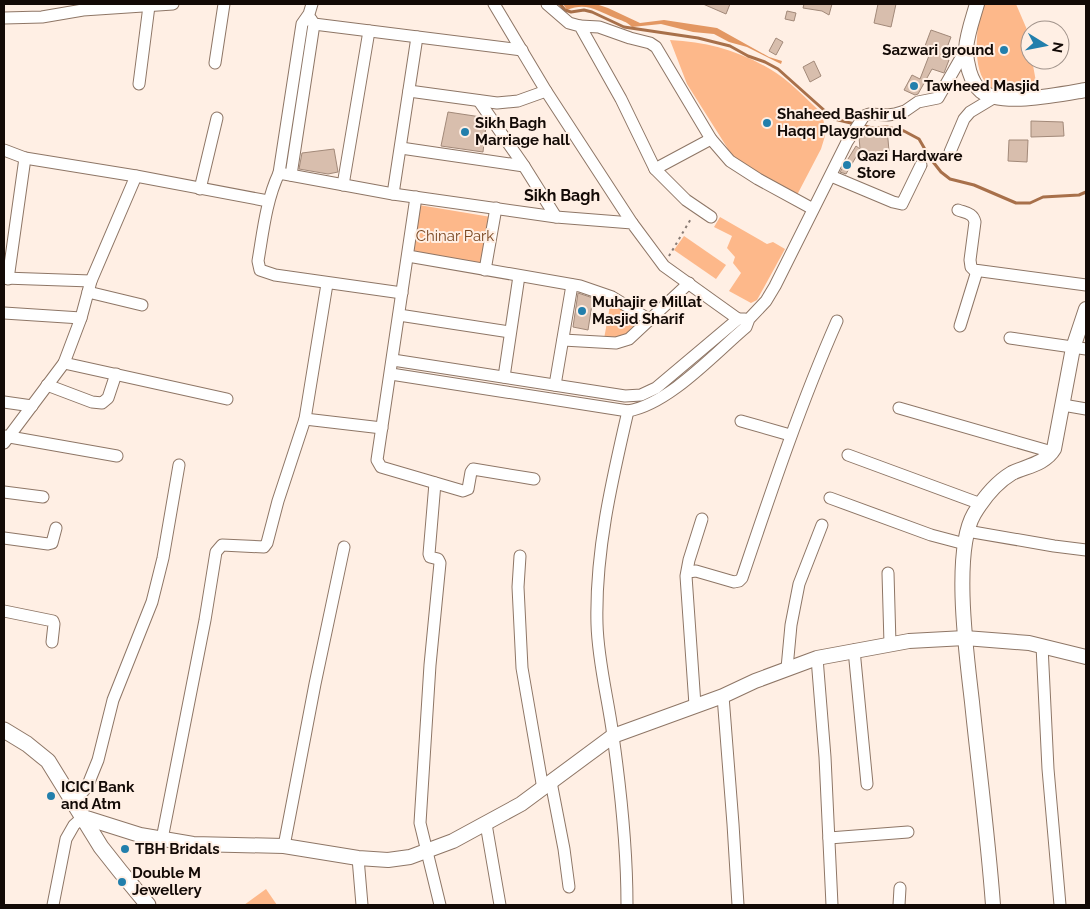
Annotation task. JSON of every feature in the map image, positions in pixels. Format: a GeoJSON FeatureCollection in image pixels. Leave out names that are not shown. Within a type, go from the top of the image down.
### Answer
{"type":"FeatureCollection","features":[{"type":"Feature","properties":{"kind":"main road"},"geometry":{"type":"LineString","coordinates":[[4,730],[27,744],[48,761],[120,871],[148,905]]}},
{"type":"Feature","properties":{"kind":"street"},"geometry":{"type":"LineString","coordinates":[[4,18],[42,17],[83,10],[173,4]]}},
{"type":"Feature","properties":{"kind":"street"},"geometry":{"type":"LineString","coordinates":[[215,63],[224,4]]}},
{"type":"Feature","properties":{"kind":"street"},"geometry":{"type":"LineString","coordinates":[[391,374],[628,411],[640,409],[654,402],[683,382],[746,327],[744,319],[664,266],[632,223],[546,91],[494,4]]}},
{"type":"Feature","properties":{"kind":"street"},"geometry":{"type":"LineString","coordinates":[[547,4],[569,23],[580,26],[599,27],[650,43],[656,47],[711,138],[730,162],[813,209]]}},
{"type":"Feature","properties":{"kind":"street"},"geometry":{"type":"LineString","coordinates":[[977,4],[970,26],[966,49],[968,69],[974,84],[981,92],[1006,99],[1052,96],[1086,90]]}},
{"type":"Feature","properties":{"kind":"street"},"geometry":{"type":"LineString","coordinates":[[139,84],[149,6]]}},
{"type":"Feature","properties":{"kind":"street"},"geometry":{"type":"LineString","coordinates":[[312,14],[369,31],[522,50]]}},
{"type":"Feature","properties":{"kind":"street"},"geometry":{"type":"LineString","coordinates":[[312,14],[302,24],[279,174],[268,202],[258,261],[260,270],[275,275],[327,284],[402,293]]}},
{"type":"Feature","properties":{"kind":"street"},"geometry":{"type":"LineString","coordinates":[[292,175],[312,14]]}},
{"type":"Feature","properties":{"kind":"street"},"geometry":{"type":"LineString","coordinates":[[580,26],[622,99],[655,169],[672,188],[711,217]]}},
{"type":"Feature","properties":{"kind":"street"},"geometry":{"type":"LineString","coordinates":[[343,185],[369,31]]}},
{"type":"Feature","properties":{"kind":"street"},"geometry":{"type":"LineString","coordinates":[[393,194],[417,38]]}},
{"type":"Feature","properties":{"kind":"street"},"geometry":{"type":"LineString","coordinates":[[393,360],[625,396],[641,395],[656,388],[766,301],[858,124],[869,114],[888,115],[904,111],[918,102],[938,98],[966,49]]}},
{"type":"Feature","properties":{"kind":"street"},"geometry":{"type":"LineString","coordinates":[[409,91],[497,103],[518,101],[546,91]]}},
{"type":"Feature","properties":{"kind":"street"},"geometry":{"type":"LineString","coordinates":[[950,152],[964,119],[970,112],[995,97]]}},
{"type":"Feature","properties":{"kind":"street"},"geometry":{"type":"LineString","coordinates":[[478,101],[524,166],[541,196],[556,217]]}},
{"type":"Feature","properties":{"kind":"street"},"geometry":{"type":"LineString","coordinates":[[200,189],[217,118]]}},
{"type":"Feature","properties":{"kind":"street"},"geometry":{"type":"LineString","coordinates":[[655,169],[711,138]]}},
{"type":"Feature","properties":{"kind":"street"},"geometry":{"type":"LineString","coordinates":[[401,148],[524,166]]}},
{"type":"Feature","properties":{"kind":"street"},"geometry":{"type":"LineString","coordinates":[[4,150],[25,158],[136,176],[268,202]]}},
{"type":"Feature","properties":{"kind":"street"},"geometry":{"type":"LineString","coordinates":[[25,158],[6,278],[89,286],[142,305]]}},
{"type":"Feature","properties":{"kind":"street"},"geometry":{"type":"LineString","coordinates":[[831,176],[902,204],[921,165]]}},
{"type":"Feature","properties":{"kind":"street"},"geometry":{"type":"LineString","coordinates":[[279,174],[393,194],[556,217],[632,223]]}},
{"type":"Feature","properties":{"kind":"street"},"geometry":{"type":"LineString","coordinates":[[5,438],[64,363],[81,318],[89,286],[136,176]]}},
{"type":"Feature","properties":{"kind":"street"},"geometry":{"type":"LineString","coordinates":[[416,197],[378,460],[381,467],[466,491],[473,469],[534,479]]}},
{"type":"Feature","properties":{"kind":"street"},"geometry":{"type":"LineString","coordinates":[[486,270],[496,208]]}},
{"type":"Feature","properties":{"kind":"street"},"geometry":{"type":"LineString","coordinates":[[958,210],[971,214],[975,222],[970,266],[977,270],[1086,285]]}},
{"type":"Feature","properties":{"kind":"street"},"geometry":{"type":"LineString","coordinates":[[408,256],[597,291],[612,297],[650,320]]}},
{"type":"Feature","properties":{"kind":"street"},"geometry":{"type":"LineString","coordinates":[[960,326],[977,270]]}},
{"type":"Feature","properties":{"kind":"street"},"geometry":{"type":"LineString","coordinates":[[504,377],[519,276]]}},
{"type":"Feature","properties":{"kind":"street"},"geometry":{"type":"LineString","coordinates":[[563,340],[623,342],[629,339],[689,283]]}},
{"type":"Feature","properties":{"kind":"street"},"geometry":{"type":"LineString","coordinates":[[162,839],[205,620],[216,552],[222,545],[257,548],[264,547],[267,543],[305,419],[327,284]]}},
{"type":"Feature","properties":{"kind":"street"},"geometry":{"type":"LineString","coordinates":[[555,385],[572,285]]}},
{"type":"Feature","properties":{"kind":"street"},"geometry":{"type":"LineString","coordinates":[[993,905],[965,638],[963,571],[966,538],[973,516],[1000,482],[1012,474],[1044,460],[1052,452],[1063,404],[1080,348],[1086,312]]}},
{"type":"Feature","properties":{"kind":"street"},"geometry":{"type":"LineString","coordinates":[[4,313],[81,318]]}},
{"type":"Feature","properties":{"kind":"street"},"geometry":{"type":"LineString","coordinates":[[399,316],[510,332]]}},
{"type":"Feature","properties":{"kind":"street"},"geometry":{"type":"LineString","coordinates":[[688,572],[696,571],[734,582],[739,582],[742,578],[790,435],[837,322]]}},
{"type":"Feature","properties":{"kind":"street"},"geometry":{"type":"LineString","coordinates":[[1010,338],[1080,348]]}},
{"type":"Feature","properties":{"kind":"street"},"geometry":{"type":"LineString","coordinates":[[64,363],[227,399]]}},
{"type":"Feature","properties":{"kind":"street"},"geometry":{"type":"LineString","coordinates":[[47,385],[92,402],[102,403],[108,398],[116,374]]}},
{"type":"Feature","properties":{"kind":"street"},"geometry":{"type":"LineString","coordinates":[[4,402],[32,406]]}},
{"type":"Feature","properties":{"kind":"street"},"geometry":{"type":"LineString","coordinates":[[1063,404],[1086,408]]}},
{"type":"Feature","properties":{"kind":"street"},"geometry":{"type":"LineString","coordinates":[[899,408],[1052,452]]}},
{"type":"Feature","properties":{"kind":"street"},"geometry":{"type":"LineString","coordinates":[[627,905],[623,814],[597,623],[598,581],[604,533],[617,459],[628,411]]}},
{"type":"Feature","properties":{"kind":"street"},"geometry":{"type":"LineString","coordinates":[[305,419],[382,428]]}},
{"type":"Feature","properties":{"kind":"street"},"geometry":{"type":"LineString","coordinates":[[741,421],[790,435]]}},
{"type":"Feature","properties":{"kind":"street"},"geometry":{"type":"LineString","coordinates":[[5,438],[117,456]]}},
{"type":"Feature","properties":{"kind":"street"},"geometry":{"type":"LineString","coordinates":[[848,455],[981,504]]}},
{"type":"Feature","properties":{"kind":"street"},"geometry":{"type":"LineString","coordinates":[[74,802],[87,787],[98,760],[113,700],[154,596],[163,558],[179,465]]}},
{"type":"Feature","properties":{"kind":"street"},"geometry":{"type":"LineString","coordinates":[[435,483],[429,554],[430,557],[438,559],[440,563],[430,665],[420,823],[440,905]]}},
{"type":"Feature","properties":{"kind":"street"},"geometry":{"type":"LineString","coordinates":[[4,492],[42,497]]}},
{"type":"Feature","properties":{"kind":"street"},"geometry":{"type":"LineString","coordinates":[[830,498],[923,532],[1086,550]]}},
{"type":"Feature","properties":{"kind":"street"},"geometry":{"type":"LineString","coordinates":[[695,705],[686,576],[702,519]]}},
{"type":"Feature","properties":{"kind":"street"},"geometry":{"type":"LineString","coordinates":[[787,668],[791,625],[799,584],[822,525]]}},
{"type":"Feature","properties":{"kind":"street"},"geometry":{"type":"LineString","coordinates":[[4,538],[52,544],[56,528]]}},
{"type":"Feature","properties":{"kind":"street"},"geometry":{"type":"LineString","coordinates":[[284,846],[344,547]]}},
{"type":"Feature","properties":{"kind":"street"},"geometry":{"type":"LineString","coordinates":[[520,556],[518,587],[522,668],[547,786],[564,849],[570,888]]}},
{"type":"Feature","properties":{"kind":"street"},"geometry":{"type":"LineString","coordinates":[[888,573],[890,644]]}},
{"type":"Feature","properties":{"kind":"street"},"geometry":{"type":"LineString","coordinates":[[4,611],[52,621],[54,624],[52,642]]}},
{"type":"Feature","properties":{"kind":"street"},"geometry":{"type":"LineString","coordinates":[[53,905],[66,839],[74,825],[83,817],[109,826],[162,839],[193,844],[284,846],[358,858],[388,860],[410,857],[453,841],[486,824],[547,786],[613,736],[723,696],[787,668],[817,658],[909,641],[965,638],[1029,643],[1086,658]]}},
{"type":"Feature","properties":{"kind":"street"},"geometry":{"type":"LineString","coordinates":[[1042,646],[1048,769],[1060,905]]}},
{"type":"Feature","properties":{"kind":"street"},"geometry":{"type":"LineString","coordinates":[[854,650],[867,784]]}},
{"type":"Feature","properties":{"kind":"street"},"geometry":{"type":"LineString","coordinates":[[817,658],[832,905]]}},
{"type":"Feature","properties":{"kind":"street"},"geometry":{"type":"LineString","coordinates":[[723,696],[738,905]]}},
{"type":"Feature","properties":{"kind":"street"},"geometry":{"type":"LineString","coordinates":[[486,824],[500,905]]}},
{"type":"Feature","properties":{"kind":"street"},"geometry":{"type":"LineString","coordinates":[[829,838],[908,832]]}},
{"type":"Feature","properties":{"kind":"street"},"geometry":{"type":"LineString","coordinates":[[358,858],[362,905]]}},
{"type":"Feature","properties":{"kind":"street"},"geometry":{"type":"LineString","coordinates":[[899,905],[900,888]]}},
{"type":"Feature","properties":{"kind":"path"},"geometry":{"type":"LineString","coordinates":[[664,266],[697,208]]}},
{"type":"Feature","properties":{"kind":"green space","name":"Sazwari ground"},"geometry":{"type":"Polygon","coordinates":[[[981,4],[1016,4],[1023,20],[1020,20],[1020,70],[1034,70],[1037,87],[1014,93],[991,88],[983,79],[977,59],[978,23],[981,4]]]}},
{"type":"Feature","properties":{"kind":"green space","name":"Shaheed Bashir ul Haqq Playground"},"geometry":{"type":"Polygon","coordinates":[[[670,40],[722,48],[758,62],[784,79],[823,114],[825,136],[821,149],[797,195],[735,160],[687,84],[670,40]]]}},
{"type":"Feature","properties":{"kind":"green space","name":"Chinar Park"},"geometry":{"type":"Polygon","coordinates":[[[419,205],[491,217],[483,265],[412,253],[419,205]]]}},
{"type":"Feature","properties":{"kind":"green space"},"geometry":{"type":"Polygon","coordinates":[[[720,217],[767,244],[773,242],[785,249],[757,300],[751,303],[729,291],[741,273],[733,263],[735,257],[727,248],[732,236],[714,227],[720,217]]]}},
{"type":"Feature","properties":{"kind":"green space"},"geometry":{"type":"Polygon","coordinates":[[[684,236],[726,265],[716,279],[674,250],[684,236]]]}},
{"type":"Feature","properties":{"kind":"green space"},"geometry":{"type":"Polygon","coordinates":[[[611,300],[644,320],[624,339],[604,339],[611,300]]]}},
{"type":"Feature","properties":{"kind":"green space"},"geometry":{"type":"Polygon","coordinates":[[[266,889],[277,905],[244,905],[266,889]]]}},
{"type":"Feature","properties":{"kind":"shaded area"},"geometry":{"type":"Polygon","coordinates":[[[563,4],[596,4],[640,23],[664,20],[717,28],[769,57],[782,61],[781,64],[747,47],[729,42],[714,34],[693,32],[661,24],[632,27],[624,21],[592,8],[580,7],[567,10],[563,4]]]}},
{"type":"Feature","properties":{"kind":"building"},"geometry":{"type":"Polygon","coordinates":[[[703,4],[730,4],[726,14],[703,4]]]}},
{"type":"Feature","properties":{"kind":"building"},"geometry":{"type":"Polygon","coordinates":[[[804,4],[832,4],[829,15],[822,11],[803,8],[804,4]]]}},
{"type":"Feature","properties":{"kind":"building"},"geometry":{"type":"Polygon","coordinates":[[[878,4],[896,4],[891,27],[874,23],[878,4]]]}},
{"type":"Feature","properties":{"kind":"building"},"geometry":{"type":"Polygon","coordinates":[[[787,11],[796,13],[794,21],[785,19],[787,11]]]}},
{"type":"Feature","properties":{"kind":"building"},"geometry":{"type":"Polygon","coordinates":[[[931,30],[951,37],[943,58],[949,60],[944,73],[932,69],[918,94],[915,95],[904,90],[912,75],[920,79],[932,48],[925,46],[931,30]]]}},
{"type":"Feature","properties":{"kind":"building"},"geometry":{"type":"Polygon","coordinates":[[[776,38],[783,42],[776,55],[769,51],[776,38]]]}},
{"type":"Feature","properties":{"kind":"building"},"geometry":{"type":"Polygon","coordinates":[[[814,61],[821,76],[810,82],[803,67],[814,61]]]}},
{"type":"Feature","properties":{"kind":"building","name":"Sikh Bagh Marriage hall"},"geometry":{"type":"Polygon","coordinates":[[[448,112],[481,117],[486,125],[483,152],[441,146],[448,112]]]}},
{"type":"Feature","properties":{"kind":"building"},"geometry":{"type":"Polygon","coordinates":[[[1031,121],[1063,122],[1064,136],[1031,137],[1031,121]]]}},
{"type":"Feature","properties":{"kind":"building"},"geometry":{"type":"Polygon","coordinates":[[[887,128],[889,151],[861,154],[860,150],[846,174],[840,172],[856,146],[860,149],[859,137],[864,130],[887,128]]]}},
{"type":"Feature","properties":{"kind":"building"},"geometry":{"type":"Polygon","coordinates":[[[1009,140],[1028,140],[1027,162],[1008,161],[1009,140]]]}},
{"type":"Feature","properties":{"kind":"building"},"geometry":{"type":"Polygon","coordinates":[[[334,149],[338,172],[328,174],[299,169],[302,153],[334,149]]]}},
{"type":"Feature","properties":{"kind":"building","name":"Muhajir e Millat Masjid Sharif"},"geometry":{"type":"Polygon","coordinates":[[[578,293],[593,298],[588,330],[573,327],[578,293]]]}},
{"type":"Feature","properties":{"kind":"waterway"},"geometry":{"type":"LineString","coordinates":[[560,4],[565,10],[571,12],[584,10],[592,12],[624,27],[698,38],[730,46],[778,69],[834,119],[855,124]]}},
{"type":"Feature","properties":{"kind":"waterway"},"geometry":{"type":"LineString","coordinates":[[861,125],[872,128],[887,127],[904,131],[919,139],[930,158],[941,172],[950,179],[974,185],[1016,203],[1030,203],[1043,197],[1079,195],[1086,192]]}},
{"type":"Feature","properties":{"kind":"place","name":"Sazwari ground"},"geometry":{"type":"Point","coordinates":[1004,50]}},
{"type":"Feature","properties":{"kind":"place","name":"Tawheed Masjid"},"geometry":{"type":"Point","coordinates":[914,86]}},
{"type":"Feature","properties":{"kind":"place","name":"Shaheed Bashir ul Haqq Playground"},"geometry":{"type":"Point","coordinates":[767,123]}},
{"type":"Feature","properties":{"kind":"place","name":"Sikh Bagh Marriage hall"},"geometry":{"type":"Point","coordinates":[465,132]}},
{"type":"Feature","properties":{"kind":"place","name":"Qazi Hardware Store"},"geometry":{"type":"Point","coordinates":[847,165]}},
{"type":"Feature","properties":{"kind":"place","name":"Muhajir e Millat Masjid Sharif"},"geometry":{"type":"Point","coordinates":[582,311]}},
{"type":"Feature","properties":{"kind":"place","name":"ICICI Bank and Atm"},"geometry":{"type":"Point","coordinates":[51,796]}},
{"type":"Feature","properties":{"kind":"place","name":"TBH Bridals"},"geometry":{"type":"Point","coordinates":[125,849]}},
{"type":"Feature","properties":{"kind":"place","name":"Double M Jewellery"},"geometry":{"type":"Point","coordinates":[122,882]}},
{"type":"Feature","properties":{"kind":"district","name":"Sikh Bagh"},"geometry":{"type":"Point","coordinates":[562,195]}}]}
